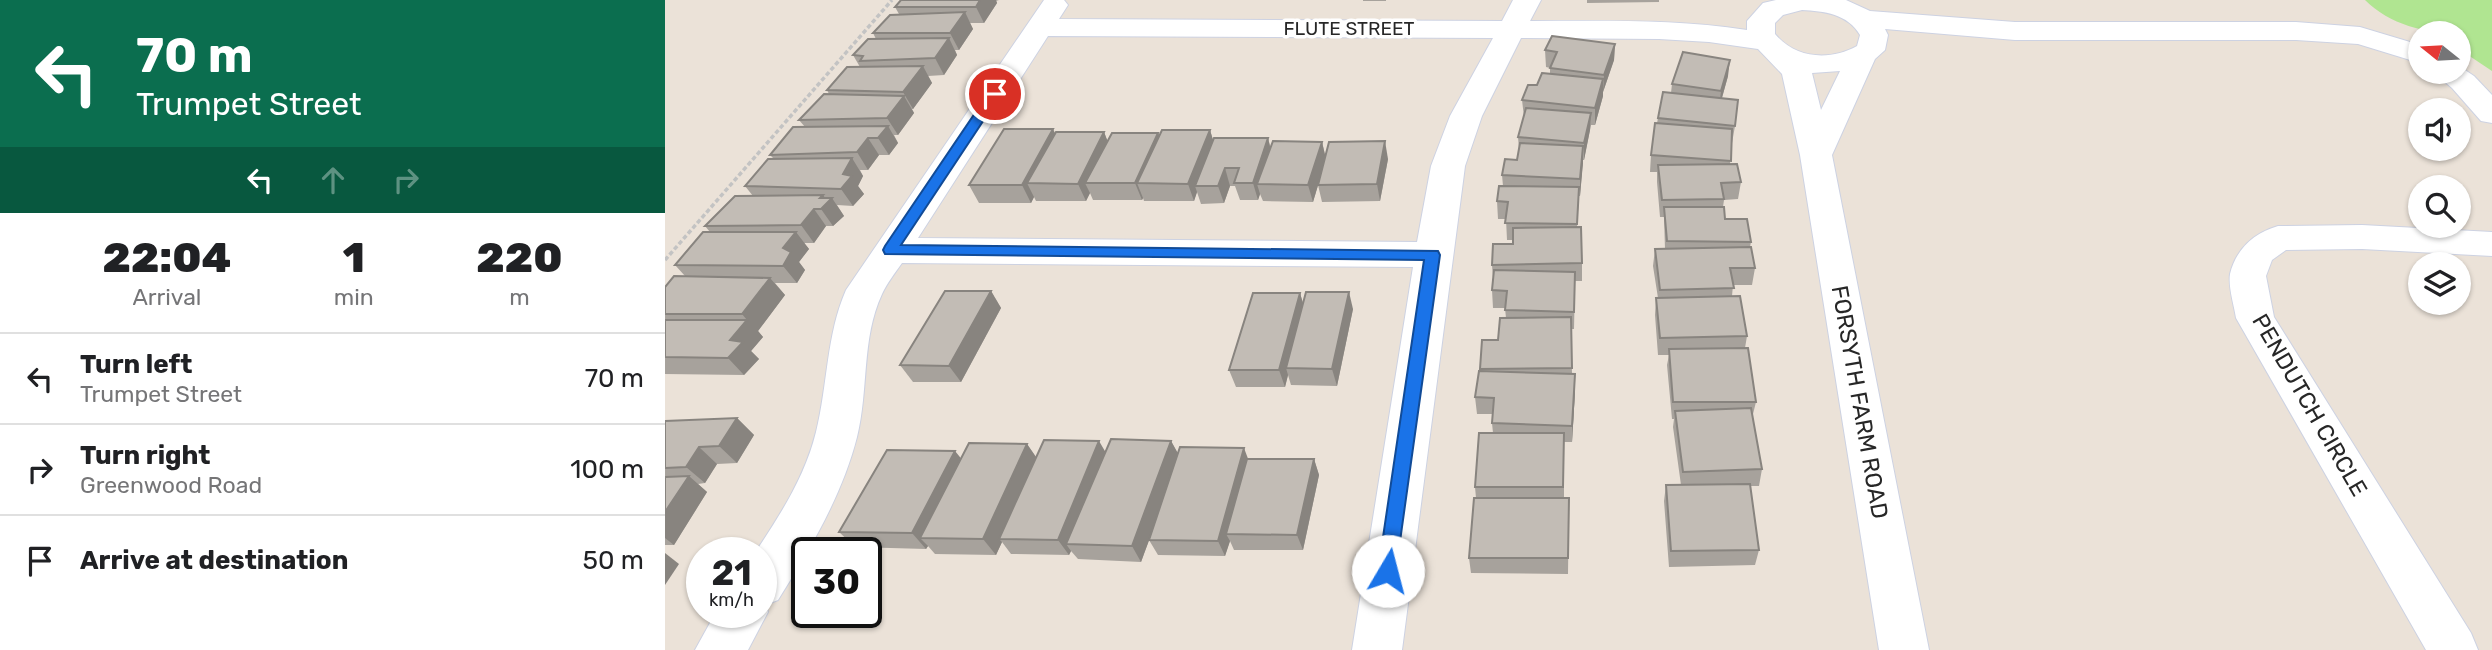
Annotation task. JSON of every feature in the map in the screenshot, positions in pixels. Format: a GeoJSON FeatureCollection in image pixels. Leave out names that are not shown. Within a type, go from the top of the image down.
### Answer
{"type":"FeatureCollection","features":[{"type":"Feature","properties":{"kind":"street","name":"FLUTE STREET"},"geometry":{"type":"LineString","coordinates":[[1659,30],[1802,1]]}},
{"type":"Feature","properties":{"kind":"street"},"geometry":{"type":"LineString","coordinates":[[1802,1],[2015,31]]}},
{"type":"Feature","properties":{"kind":"street"},"geometry":{"type":"LineString","coordinates":[[1773,9],[1766,15],[1760,27],[1774,48]]}},
{"type":"Feature","properties":{"kind":"street"},"geometry":{"type":"LineString","coordinates":[[1817,155],[1874,34],[1855,10]]}},
{"type":"Feature","properties":{"kind":"street","name":"FLUTE STREET"},"geometry":{"type":"LineString","coordinates":[[1049,13],[1519,15],[1709,33],[1774,48],[1824,64],[1838,64],[1866,53]]}},
{"type":"Feature","properties":{"kind":"street"},"geometry":{"type":"LineString","coordinates":[[777,559],[808,508],[831,454],[841,407],[853,320],[865,290],[1049,13]]}},
{"type":"Feature","properties":{"kind":"street"},"geometry":{"type":"LineString","coordinates":[[1377,650],[1448,166],[1467,117],[1519,15]]}},
{"type":"Feature","properties":{"kind":"street"},"geometry":{"type":"LineString","coordinates":[[1866,53],[1923,39],[2015,31],[2296,31],[2360,36],[2408,50]]}},
{"type":"Feature","properties":{"kind":"street","name":"FORSYTH FARM ROAD"},"geometry":{"type":"LineString","coordinates":[[1774,48],[1797,72],[1817,155],[1905,650]]}},
{"type":"Feature","properties":{"kind":"street"},"geometry":{"type":"LineString","coordinates":[[2465,84],[2492,114]]}},
{"type":"Feature","properties":{"kind":"street","name":"PENDUTCH CIRCLE"},"geometry":{"type":"LineString","coordinates":[[2453,650],[2255,318],[2248,276],[2257,253],[2279,238],[2363,237],[2492,244]]}},
{"type":"Feature","properties":{"kind":"street"},"geometry":{"type":"LineString","coordinates":[[890,250],[1433,255]]}},
{"type":"Feature","properties":{"kind":"street"},"geometry":{"type":"LineString","coordinates":[[720,650],[734,628]]}},
{"type":"Feature","properties":{"kind":"path"},"geometry":{"type":"LineString","coordinates":[[665,260],[892,0]]}},
{"type":"Feature","properties":{"kind":"green space"},"geometry":{"type":"Polygon","coordinates":[[[2365,0],[2492,0],[2492,71],[2471,57],[2471,21],[2408,21],[2408,26],[2375,9],[2365,0]]]}},
{"type":"Feature","properties":{"kind":"building"},"geometry":{"type":"Polygon","coordinates":[[[901,0],[980,0],[976,7],[895,7],[901,0]]]}},
{"type":"Feature","properties":{"kind":"building"},"geometry":{"type":"Polygon","coordinates":[[[965,12],[950,33],[873,33],[890,15],[965,12]]]}},
{"type":"Feature","properties":{"kind":"building"},"geometry":{"type":"Polygon","coordinates":[[[1552,36],[1615,44],[1604,75],[1550,68],[1557,52],[1545,50],[1552,36]]]}},
{"type":"Feature","properties":{"kind":"building"},"geometry":{"type":"Polygon","coordinates":[[[949,38],[935,58],[860,61],[863,56],[853,55],[868,39],[949,38]]]}},
{"type":"Feature","properties":{"kind":"building"},"geometry":{"type":"Polygon","coordinates":[[[1683,52],[1730,60],[1721,91],[1672,84],[1683,52]]]}},
{"type":"Feature","properties":{"kind":"building"},"geometry":{"type":"Polygon","coordinates":[[[923,66],[903,92],[827,90],[847,67],[923,66]]]}},
{"type":"Feature","properties":{"kind":"building"},"geometry":{"type":"Polygon","coordinates":[[[1542,73],[1603,79],[1595,108],[1522,100],[1528,85],[1537,85],[1542,73]]]}},
{"type":"Feature","properties":{"kind":"building"},"geometry":{"type":"Polygon","coordinates":[[[1663,92],[1738,100],[1735,126],[1658,118],[1663,92]]]}},
{"type":"Feature","properties":{"kind":"building"},"geometry":{"type":"Polygon","coordinates":[[[824,94],[904,96],[887,118],[799,120],[824,94]]]}},
{"type":"Feature","properties":{"kind":"building"},"geometry":{"type":"Polygon","coordinates":[[[1526,108],[1591,113],[1584,143],[1518,137],[1526,108]]]}},
{"type":"Feature","properties":{"kind":"building"},"geometry":{"type":"Polygon","coordinates":[[[1655,123],[1732,129],[1731,161],[1651,155],[1655,123]]]}},
{"type":"Feature","properties":{"kind":"building"},"geometry":{"type":"Polygon","coordinates":[[[888,126],[878,138],[868,138],[857,152],[770,155],[793,127],[888,126]]]}},
{"type":"Feature","properties":{"kind":"building"},"geometry":{"type":"Polygon","coordinates":[[[1004,129],[1053,129],[1022,185],[969,185],[1004,129]]]}},
{"type":"Feature","properties":{"kind":"building"},"geometry":{"type":"Polygon","coordinates":[[[1162,130],[1210,130],[1188,184],[1137,183],[1162,130]]]}},
{"type":"Feature","properties":{"kind":"building"},"geometry":{"type":"Polygon","coordinates":[[[1056,132],[1104,132],[1078,184],[1027,183],[1056,132]]]}},
{"type":"Feature","properties":{"kind":"building"},"geometry":{"type":"Polygon","coordinates":[[[1112,133],[1158,133],[1135,183],[1085,183],[1112,133]]]}},
{"type":"Feature","properties":{"kind":"building"},"geometry":{"type":"Polygon","coordinates":[[[1214,138],[1268,138],[1253,183],[1234,183],[1239,168],[1225,168],[1218,186],[1195,186],[1214,138]]]}},
{"type":"Feature","properties":{"kind":"building"},"geometry":{"type":"Polygon","coordinates":[[[1273,141],[1322,142],[1308,185],[1257,184],[1273,141]]]}},
{"type":"Feature","properties":{"kind":"building"},"geometry":{"type":"Polygon","coordinates":[[[1385,141],[1377,184],[1318,185],[1329,142],[1385,141]]]}},
{"type":"Feature","properties":{"kind":"building"},"geometry":{"type":"Polygon","coordinates":[[[1520,143],[1583,146],[1580,179],[1502,175],[1505,159],[1517,160],[1520,143]]]}},
{"type":"Feature","properties":{"kind":"building"},"geometry":{"type":"Polygon","coordinates":[[[852,158],[843,174],[852,176],[841,189],[745,186],[768,159],[852,158]]]}},
{"type":"Feature","properties":{"kind":"building"},"geometry":{"type":"Polygon","coordinates":[[[1737,164],[1741,182],[1721,183],[1724,199],[1662,200],[1658,165],[1737,164]]]}},
{"type":"Feature","properties":{"kind":"building"},"geometry":{"type":"Polygon","coordinates":[[[1499,186],[1579,187],[1577,224],[1505,223],[1508,202],[1497,201],[1499,186]]]}},
{"type":"Feature","properties":{"kind":"building"},"geometry":{"type":"Polygon","coordinates":[[[823,195],[820,198],[832,198],[821,209],[814,209],[801,225],[705,226],[735,196],[823,195]]]}},
{"type":"Feature","properties":{"kind":"building"},"geometry":{"type":"Polygon","coordinates":[[[1664,207],[1724,207],[1725,219],[1747,219],[1751,242],[1667,241],[1664,207]]]}},
{"type":"Feature","properties":{"kind":"building"},"geometry":{"type":"Polygon","coordinates":[[[1581,227],[1582,263],[1492,265],[1493,244],[1513,244],[1513,228],[1581,227]]]}},
{"type":"Feature","properties":{"kind":"building"},"geometry":{"type":"Polygon","coordinates":[[[703,232],[796,232],[783,248],[791,252],[783,266],[675,265],[703,232]]]}},
{"type":"Feature","properties":{"kind":"building"},"geometry":{"type":"Polygon","coordinates":[[[1751,247],[1755,268],[1730,268],[1734,288],[1660,290],[1655,249],[1751,247]]]}},
{"type":"Feature","properties":{"kind":"building"},"geometry":{"type":"Polygon","coordinates":[[[1494,270],[1575,272],[1574,312],[1505,310],[1507,291],[1492,290],[1494,270]]]}},
{"type":"Feature","properties":{"kind":"building"},"geometry":{"type":"Polygon","coordinates":[[[674,276],[770,278],[742,314],[665,314],[665,287],[674,276]]]}},
{"type":"Feature","properties":{"kind":"building"},"geometry":{"type":"Polygon","coordinates":[[[945,291],[991,291],[949,366],[900,365],[945,291]]]}},
{"type":"Feature","properties":{"kind":"building"},"geometry":{"type":"Polygon","coordinates":[[[1306,292],[1349,292],[1332,369],[1286,368],[1306,292]]]}},
{"type":"Feature","properties":{"kind":"building"},"geometry":{"type":"Polygon","coordinates":[[[1253,293],[1300,293],[1279,370],[1229,370],[1253,293]]]}},
{"type":"Feature","properties":{"kind":"building"},"geometry":{"type":"Polygon","coordinates":[[[1740,296],[1747,336],[1660,338],[1656,298],[1740,296]]]}},
{"type":"Feature","properties":{"kind":"building"},"geometry":{"type":"Polygon","coordinates":[[[1571,317],[1572,368],[1480,369],[1482,340],[1498,340],[1500,318],[1571,317]]]}},
{"type":"Feature","properties":{"kind":"building"},"geometry":{"type":"Polygon","coordinates":[[[665,320],[747,320],[730,340],[743,342],[728,358],[665,357],[665,320]]]}},
{"type":"Feature","properties":{"kind":"building"},"geometry":{"type":"Polygon","coordinates":[[[1748,348],[1756,402],[1673,402],[1669,349],[1748,348]]]}},
{"type":"Feature","properties":{"kind":"building"},"geometry":{"type":"Polygon","coordinates":[[[1479,371],[1575,374],[1572,426],[1492,423],[1494,398],[1475,397],[1479,371]]]}},
{"type":"Feature","properties":{"kind":"building"},"geometry":{"type":"Polygon","coordinates":[[[1751,408],[1762,469],[1683,472],[1675,411],[1751,408]]]}},
{"type":"Feature","properties":{"kind":"building"},"geometry":{"type":"Polygon","coordinates":[[[737,418],[719,446],[699,447],[686,467],[665,468],[665,421],[737,418]]]}},
{"type":"Feature","properties":{"kind":"building"},"geometry":{"type":"Polygon","coordinates":[[[1479,433],[1564,433],[1563,487],[1475,487],[1479,433]]]}},
{"type":"Feature","properties":{"kind":"building"},"geometry":{"type":"Polygon","coordinates":[[[1111,439],[1171,441],[1132,546],[1066,544],[1111,439]]]}},
{"type":"Feature","properties":{"kind":"building"},"geometry":{"type":"Polygon","coordinates":[[[1044,440],[1099,441],[1058,540],[999,539],[1044,440]]]}},
{"type":"Feature","properties":{"kind":"building"},"geometry":{"type":"Polygon","coordinates":[[[969,443],[1027,444],[983,539],[920,538],[969,443]]]}},
{"type":"Feature","properties":{"kind":"building"},"geometry":{"type":"Polygon","coordinates":[[[1180,447],[1244,448],[1218,541],[1149,540],[1180,447]]]}},
{"type":"Feature","properties":{"kind":"building"},"geometry":{"type":"Polygon","coordinates":[[[887,450],[955,451],[912,533],[839,532],[887,450]]]}},
{"type":"Feature","properties":{"kind":"building"},"geometry":{"type":"Polygon","coordinates":[[[1247,459],[1314,459],[1297,535],[1226,534],[1247,459]]]}},
{"type":"Feature","properties":{"kind":"building"},"geometry":{"type":"Polygon","coordinates":[[[689,476],[665,512],[665,477],[689,476]]]}},
{"type":"Feature","properties":{"kind":"building"},"geometry":{"type":"Polygon","coordinates":[[[1750,484],[1759,550],[1671,551],[1666,485],[1750,484]]]}},
{"type":"Feature","properties":{"kind":"building"},"geometry":{"type":"Polygon","coordinates":[[[1474,498],[1569,498],[1568,558],[1469,558],[1474,498]]]}},
{"type":"Feature","properties":{"kind":"route"},"geometry":{"type":"LineString","coordinates":[[995,94],[890,250],[1433,255],[1388,571]]}}]}
